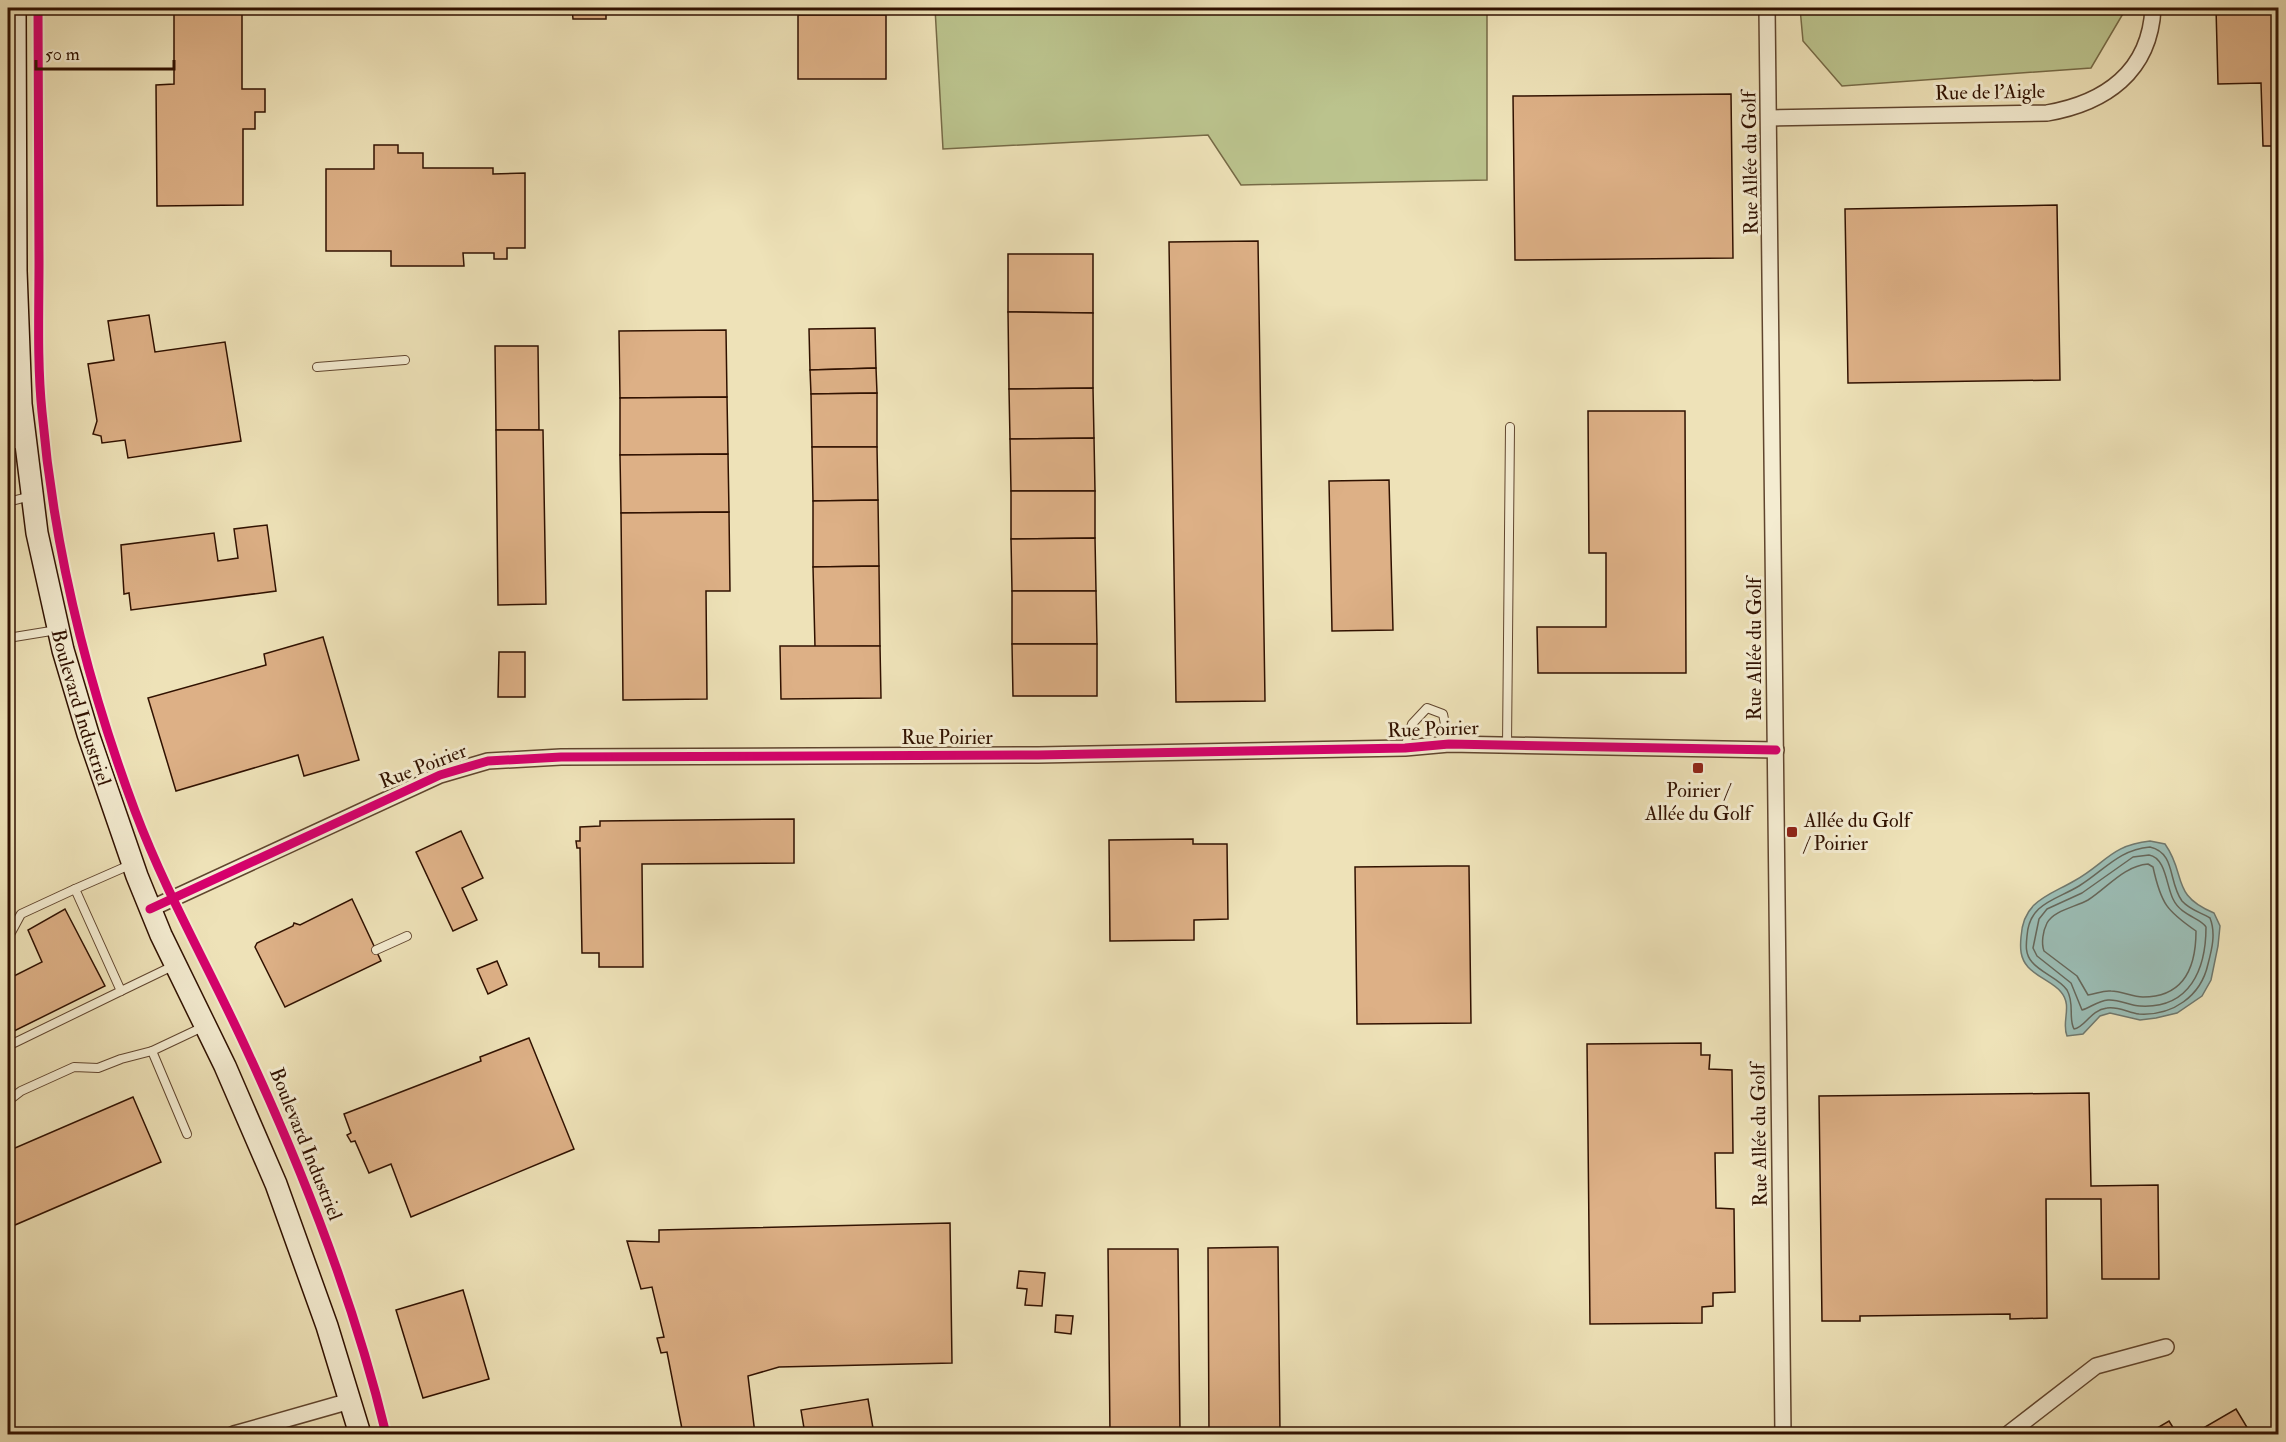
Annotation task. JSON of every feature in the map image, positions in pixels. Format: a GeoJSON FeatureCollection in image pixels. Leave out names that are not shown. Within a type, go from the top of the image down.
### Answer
{"type":"FeatureCollection","features":[{"type":"Feature","properties":{"kind":"street","name":"Boulevard Industriel"},"geometry":{"type":"LineString","coordinates":[[15,8],[12,161],[17,323],[16,444],[31,495],[58,629],[83,718],[150,909],[207,1025],[260,1144],[290,1221],[360,1434]]}},
{"type":"Feature","properties":{"kind":"street","name":"Rue Allée du Golf"},"geometry":{"type":"LineString","coordinates":[[1767,8],[1783,1434]]}},
{"type":"Feature","properties":{"kind":"street","name":"Rue de l'Aigle"},"geometry":{"type":"LineString","coordinates":[[1770,118],[2047,113],[2075,108],[2096,100],[2126,76],[2146,41],[2153,8]]}},
{"type":"Feature","properties":{"kind":"street","name":"Rue Poirier"},"geometry":{"type":"LineString","coordinates":[[150,909],[440,775],[488,761],[540,757],[1038,755],[1405,748],[1449,744],[1776,750]]}},
{"type":"Feature","properties":{"kind":"street"},"geometry":{"type":"LineString","coordinates":[[2008,1434],[2096,1366],[2166,1347]]}},
{"type":"Feature","properties":{"kind":"street"},"geometry":{"type":"LineString","coordinates":[[234,1434],[350,1401]]}},
{"type":"Feature","properties":{"kind":"lane"},"geometry":{"type":"LineString","coordinates":[[317,367],[405,360]]}},
{"type":"Feature","properties":{"kind":"lane"},"geometry":{"type":"LineString","coordinates":[[1507,746],[1510,427]]}},
{"type":"Feature","properties":{"kind":"lane"},"geometry":{"type":"LineString","coordinates":[[8,502],[31,495]]}},
{"type":"Feature","properties":{"kind":"lane"},"geometry":{"type":"LineString","coordinates":[[8,638],[58,629]]}},
{"type":"Feature","properties":{"kind":"lane"},"geometry":{"type":"LineString","coordinates":[[1405,748],[1412,724],[1427,708],[1443,714],[1449,744]]}},
{"type":"Feature","properties":{"kind":"lane"},"geometry":{"type":"LineString","coordinates":[[8,938],[21,914],[133,863]]}},
{"type":"Feature","properties":{"kind":"lane"},"geometry":{"type":"LineString","coordinates":[[75,889],[121,991]]}},
{"type":"Feature","properties":{"kind":"lane"},"geometry":{"type":"LineString","coordinates":[[376,950],[407,936]]}},
{"type":"Feature","properties":{"kind":"lane"},"geometry":{"type":"LineString","coordinates":[[8,1046],[177,965]]}},
{"type":"Feature","properties":{"kind":"lane"},"geometry":{"type":"LineString","coordinates":[[8,1101],[21,1091],[74,1067],[98,1068],[152,1051],[207,1025]]}},
{"type":"Feature","properties":{"kind":"lane"},"geometry":{"type":"LineString","coordinates":[[152,1051],[187,1134]]}},
{"type":"Feature","properties":{"kind":"green space"},"geometry":{"type":"Polygon","coordinates":[[[935,8],[1487,8],[1487,180],[1241,185],[1208,135],[943,149],[935,8]]]}},
{"type":"Feature","properties":{"kind":"green space"},"geometry":{"type":"Polygon","coordinates":[[[1800,8],[2124,8],[2124,12],[2091,68],[1842,86],[1803,41],[1800,8]]]}},
{"type":"Feature","properties":{"kind":"water"},"geometry":{"type":"Polygon","coordinates":[[[2150,841],[2165,844],[2172,855],[2185,891],[2200,906],[2214,913],[2220,926],[2211,980],[2202,996],[2177,1013],[2140,1020],[2110,1013],[2100,1016],[2083,1034],[2067,1036],[2065,1025],[2067,1008],[2064,997],[2058,989],[2028,967],[2022,956],[2021,937],[2026,915],[2038,901],[2085,875],[2117,851],[2137,843],[2150,841]]]}},
{"type":"Feature","properties":{"kind":"building"},"geometry":{"type":"Polygon","coordinates":[[[174,8],[242,8],[242,89],[265,89],[265,112],[255,112],[255,129],[243,129],[243,205],[157,206],[156,85],[174,84],[174,8]]]}},
{"type":"Feature","properties":{"kind":"building"},"geometry":{"type":"Polygon","coordinates":[[[572,8],[606,8],[606,19],[573,19],[572,8]]]}},
{"type":"Feature","properties":{"kind":"building"},"geometry":{"type":"Polygon","coordinates":[[[661,8],[697,8],[697,13],[661,14],[661,8]]]}},
{"type":"Feature","properties":{"kind":"building"},"geometry":{"type":"Polygon","coordinates":[[[2216,8],[2278,8],[2278,146],[2263,146],[2261,83],[2218,84],[2216,8]]]}},
{"type":"Feature","properties":{"kind":"building"},"geometry":{"type":"Polygon","coordinates":[[[798,15],[886,15],[886,79],[798,79],[798,15]]]}},
{"type":"Feature","properties":{"kind":"building"},"geometry":{"type":"Polygon","coordinates":[[[1731,94],[1733,258],[1515,260],[1513,96],[1731,94]]]}},
{"type":"Feature","properties":{"kind":"building"},"geometry":{"type":"Polygon","coordinates":[[[374,145],[398,145],[398,153],[423,153],[423,168],[493,168],[493,174],[525,173],[525,248],[507,248],[507,259],[494,259],[494,253],[463,253],[464,266],[391,266],[391,251],[326,251],[326,169],[374,169],[374,145]]]}},
{"type":"Feature","properties":{"kind":"building"},"geometry":{"type":"Polygon","coordinates":[[[2057,205],[2060,380],[1848,383],[1845,209],[2057,205]]]}},
{"type":"Feature","properties":{"kind":"building"},"geometry":{"type":"Polygon","coordinates":[[[1258,241],[1265,701],[1176,702],[1169,242],[1258,241]]]}},
{"type":"Feature","properties":{"kind":"building"},"geometry":{"type":"Polygon","coordinates":[[[1008,254],[1093,254],[1093,313],[1008,312],[1008,254]]]}},
{"type":"Feature","properties":{"kind":"building"},"geometry":{"type":"Polygon","coordinates":[[[1008,312],[1093,313],[1093,388],[1009,389],[1008,312]]]}},
{"type":"Feature","properties":{"kind":"building"},"geometry":{"type":"Polygon","coordinates":[[[149,315],[155,352],[225,342],[241,441],[128,458],[125,440],[102,443],[101,436],[93,434],[97,421],[88,364],[114,360],[108,321],[149,315]]]}},
{"type":"Feature","properties":{"kind":"building"},"geometry":{"type":"Polygon","coordinates":[[[875,328],[876,368],[810,370],[809,329],[875,328]]]}},
{"type":"Feature","properties":{"kind":"building"},"geometry":{"type":"Polygon","coordinates":[[[726,330],[727,397],[620,398],[619,331],[726,330]]]}},
{"type":"Feature","properties":{"kind":"building"},"geometry":{"type":"Polygon","coordinates":[[[495,346],[538,346],[539,430],[496,430],[495,346]]]}},
{"type":"Feature","properties":{"kind":"building"},"geometry":{"type":"Polygon","coordinates":[[[876,368],[877,393],[811,394],[810,370],[876,368]]]}},
{"type":"Feature","properties":{"kind":"building"},"geometry":{"type":"Polygon","coordinates":[[[1093,388],[1094,438],[1010,439],[1009,389],[1093,388]]]}},
{"type":"Feature","properties":{"kind":"building"},"geometry":{"type":"Polygon","coordinates":[[[877,393],[877,447],[812,447],[811,394],[877,393]]]}},
{"type":"Feature","properties":{"kind":"building"},"geometry":{"type":"Polygon","coordinates":[[[727,397],[728,454],[620,455],[620,398],[727,397]]]}},
{"type":"Feature","properties":{"kind":"building"},"geometry":{"type":"Polygon","coordinates":[[[1588,411],[1685,411],[1686,673],[1538,673],[1537,627],[1606,627],[1606,553],[1589,553],[1588,411]]]}},
{"type":"Feature","properties":{"kind":"building"},"geometry":{"type":"Polygon","coordinates":[[[496,430],[543,430],[546,604],[498,605],[496,430]]]}},
{"type":"Feature","properties":{"kind":"building"},"geometry":{"type":"Polygon","coordinates":[[[1094,438],[1095,491],[1011,491],[1010,439],[1094,438]]]}},
{"type":"Feature","properties":{"kind":"building"},"geometry":{"type":"Polygon","coordinates":[[[812,447],[877,447],[878,500],[813,501],[812,447]]]}},
{"type":"Feature","properties":{"kind":"building"},"geometry":{"type":"Polygon","coordinates":[[[728,454],[729,512],[621,513],[620,455],[728,454]]]}},
{"type":"Feature","properties":{"kind":"building"},"geometry":{"type":"Polygon","coordinates":[[[1389,480],[1393,630],[1332,631],[1329,481],[1389,480]]]}},
{"type":"Feature","properties":{"kind":"building"},"geometry":{"type":"Polygon","coordinates":[[[1011,491],[1095,491],[1095,538],[1011,539],[1011,491]]]}},
{"type":"Feature","properties":{"kind":"building"},"geometry":{"type":"Polygon","coordinates":[[[878,500],[879,566],[813,567],[813,501],[878,500]]]}},
{"type":"Feature","properties":{"kind":"building"},"geometry":{"type":"Polygon","coordinates":[[[729,512],[730,591],[706,591],[707,699],[623,700],[621,513],[729,512]]]}},
{"type":"Feature","properties":{"kind":"building"},"geometry":{"type":"Polygon","coordinates":[[[267,525],[276,591],[131,610],[129,593],[124,594],[121,545],[214,533],[218,561],[238,558],[234,529],[267,525]]]}},
{"type":"Feature","properties":{"kind":"building"},"geometry":{"type":"Polygon","coordinates":[[[1095,538],[1096,591],[1012,591],[1011,539],[1095,538]]]}},
{"type":"Feature","properties":{"kind":"building"},"geometry":{"type":"Polygon","coordinates":[[[879,566],[880,646],[815,647],[813,567],[879,566]]]}},
{"type":"Feature","properties":{"kind":"building"},"geometry":{"type":"Polygon","coordinates":[[[1012,591],[1096,591],[1097,644],[1012,644],[1012,591]]]}},
{"type":"Feature","properties":{"kind":"building"},"geometry":{"type":"Polygon","coordinates":[[[323,637],[359,760],[304,776],[298,755],[176,791],[148,698],[266,665],[264,654],[323,637]]]}},
{"type":"Feature","properties":{"kind":"building"},"geometry":{"type":"Polygon","coordinates":[[[1012,644],[1097,644],[1097,696],[1013,696],[1012,644]]]}},
{"type":"Feature","properties":{"kind":"building"},"geometry":{"type":"Polygon","coordinates":[[[780,646],[880,646],[881,698],[781,699],[780,646]]]}},
{"type":"Feature","properties":{"kind":"building"},"geometry":{"type":"Polygon","coordinates":[[[499,652],[525,652],[525,697],[498,697],[499,652]]]}},
{"type":"Feature","properties":{"kind":"building"},"geometry":{"type":"Polygon","coordinates":[[[794,819],[794,863],[642,864],[643,967],[599,967],[599,953],[582,953],[580,848],[577,848],[576,841],[580,841],[580,827],[600,826],[600,821],[794,819]]]}},
{"type":"Feature","properties":{"kind":"building"},"geometry":{"type":"Polygon","coordinates":[[[461,831],[483,878],[462,888],[477,920],[453,931],[416,852],[461,831]]]}},
{"type":"Feature","properties":{"kind":"building"},"geometry":{"type":"Polygon","coordinates":[[[1193,839],[1193,844],[1227,844],[1228,919],[1194,920],[1194,940],[1110,941],[1109,840],[1193,839]]]}},
{"type":"Feature","properties":{"kind":"building"},"geometry":{"type":"Polygon","coordinates":[[[1469,866],[1471,1023],[1357,1024],[1355,867],[1469,866]]]}},
{"type":"Feature","properties":{"kind":"building"},"geometry":{"type":"Polygon","coordinates":[[[352,899],[381,961],[285,1007],[255,947],[257,943],[293,926],[294,923],[300,925],[352,899]]]}},
{"type":"Feature","properties":{"kind":"building"},"geometry":{"type":"Polygon","coordinates":[[[65,909],[105,986],[8,1034],[8,979],[42,962],[28,930],[65,909]]]}},
{"type":"Feature","properties":{"kind":"building"},"geometry":{"type":"Polygon","coordinates":[[[497,961],[507,985],[488,994],[477,969],[497,961]]]}},
{"type":"Feature","properties":{"kind":"building"},"geometry":{"type":"Polygon","coordinates":[[[529,1038],[574,1149],[411,1217],[391,1164],[369,1173],[355,1141],[351,1142],[347,1135],[351,1133],[344,1114],[481,1061],[480,1057],[529,1038]]]}},
{"type":"Feature","properties":{"kind":"building"},"geometry":{"type":"Polygon","coordinates":[[[1701,1043],[1701,1055],[1710,1055],[1709,1069],[1732,1070],[1733,1153],[1715,1153],[1716,1208],[1734,1209],[1735,1292],[1713,1293],[1713,1306],[1702,1307],[1702,1323],[1590,1324],[1587,1044],[1701,1043]]]}},
{"type":"Feature","properties":{"kind":"building"},"geometry":{"type":"Polygon","coordinates":[[[2089,1093],[2091,1186],[2158,1185],[2159,1279],[2102,1279],[2101,1199],[2046,1199],[2047,1318],[2010,1319],[2010,1314],[1860,1316],[1860,1321],[1822,1321],[1819,1096],[2089,1093]]]}},
{"type":"Feature","properties":{"kind":"building"},"geometry":{"type":"Polygon","coordinates":[[[133,1097],[161,1162],[8,1228],[8,1151],[133,1097]]]}},
{"type":"Feature","properties":{"kind":"building"},"geometry":{"type":"Polygon","coordinates":[[[950,1223],[952,1363],[779,1367],[748,1376],[755,1434],[683,1434],[667,1352],[661,1353],[657,1338],[664,1337],[652,1287],[641,1289],[627,1241],[659,1242],[659,1230],[950,1223]]]}},
{"type":"Feature","properties":{"kind":"building"},"geometry":{"type":"Polygon","coordinates":[[[1278,1247],[1280,1434],[1209,1434],[1208,1248],[1278,1247]]]}},
{"type":"Feature","properties":{"kind":"building"},"geometry":{"type":"Polygon","coordinates":[[[1108,1249],[1178,1249],[1180,1434],[1110,1434],[1108,1249]]]}},
{"type":"Feature","properties":{"kind":"building"},"geometry":{"type":"Polygon","coordinates":[[[1019,1271],[1045,1273],[1042,1306],[1025,1305],[1027,1289],[1017,1288],[1019,1271]]]}},
{"type":"Feature","properties":{"kind":"building"},"geometry":{"type":"Polygon","coordinates":[[[463,1290],[489,1379],[423,1398],[396,1310],[463,1290]]]}},
{"type":"Feature","properties":{"kind":"building"},"geometry":{"type":"Polygon","coordinates":[[[1056,1315],[1073,1316],[1071,1334],[1055,1332],[1056,1315]]]}},
{"type":"Feature","properties":{"kind":"building"},"geometry":{"type":"Polygon","coordinates":[[[868,1399],[874,1434],[805,1434],[801,1410],[868,1399]]]}},
{"type":"Feature","properties":{"kind":"building"},"geometry":{"type":"Polygon","coordinates":[[[2236,1409],[2251,1434],[2193,1434],[2236,1409]]]}},
{"type":"Feature","properties":{"kind":"building"},"geometry":{"type":"Polygon","coordinates":[[[2169,1421],[2177,1434],[2147,1434],[2169,1421]]]}},
{"type":"Feature","properties":{"kind":"cycle path"},"geometry":{"type":"LineString","coordinates":[[38,8],[40,393],[55,514],[75,614],[102,714],[135,811],[175,904],[235,1024],[270,1101],[309,1194],[344,1289],[374,1386],[386,1434]]}},
{"type":"Feature","properties":{"kind":"cycle path"},"geometry":{"type":"LineString","coordinates":[[150,909],[440,775],[488,761],[561,757],[1038,755],[1405,748],[1449,744],[1776,750]]}},
{"type":"Feature","properties":{"kind":"place","name":"Poirier / Allée du Golf"},"geometry":{"type":"Point","coordinates":[1698,768]}},
{"type":"Feature","properties":{"kind":"place","name":"Allée du Golf / Poirier"},"geometry":{"type":"Point","coordinates":[1792,832]}}]}
